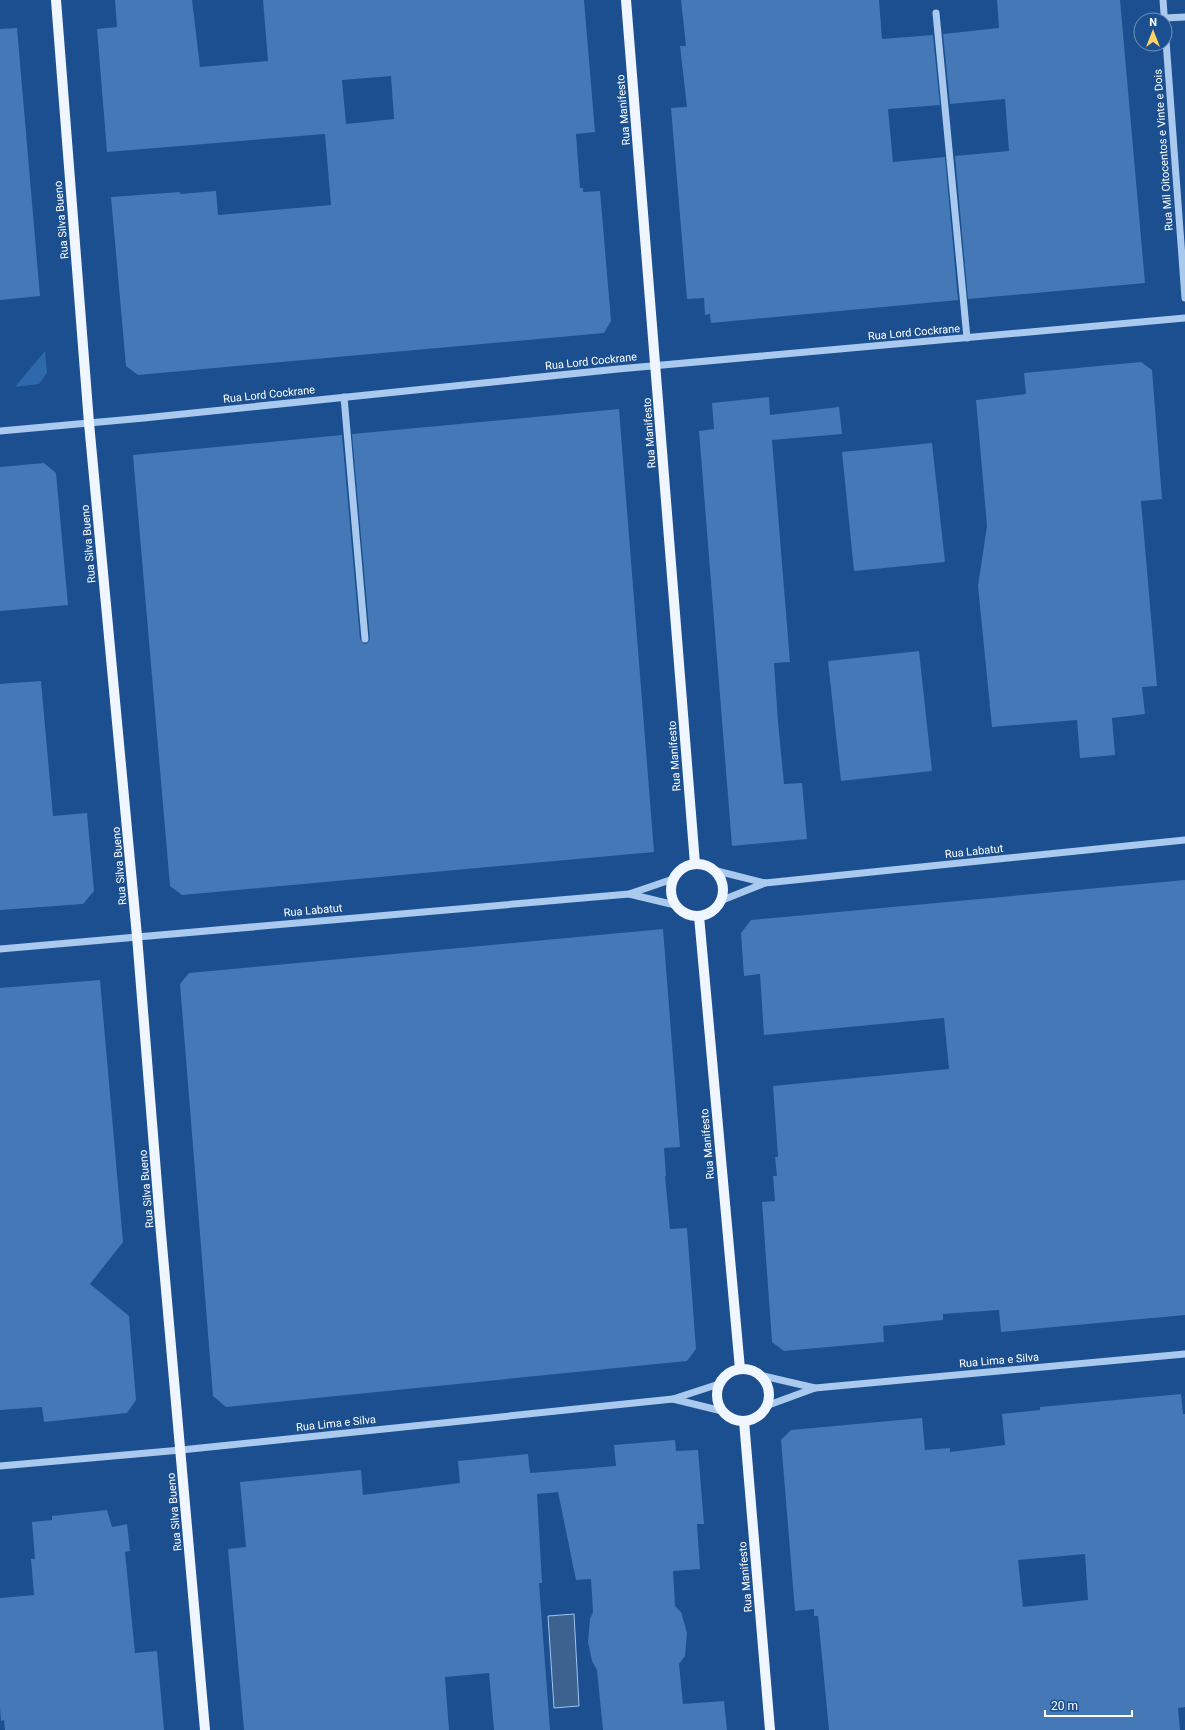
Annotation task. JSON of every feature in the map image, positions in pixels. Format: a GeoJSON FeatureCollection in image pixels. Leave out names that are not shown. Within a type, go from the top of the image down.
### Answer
{"type":"FeatureCollection","features":[{"type":"Feature","properties":{"kind":"main road","name":"Rua Silva Bueno"},"geometry":{"type":"LineString","coordinates":[[56,0],[89,423],[137,936],[160,1222],[205,1730]]}},
{"type":"Feature","properties":{"kind":"main road","name":"Rua Manifesto"},"geometry":{"type":"LineString","coordinates":[[626,0],[695,864]]}},
{"type":"Feature","properties":{"kind":"main road"},"geometry":{"type":"LineString","coordinates":[[695,864],[701,864],[713,870],[719,876],[723,893],[712,911],[699,916],[690,915],[682,911],[676,905],[670,892],[673,879],[682,869],[695,864]]}},
{"type":"Feature","properties":{"kind":"main road","name":"Rua Manifesto"},"geometry":{"type":"LineString","coordinates":[[699,916],[740,1369]]}},
{"type":"Feature","properties":{"kind":"main road"},"geometry":{"type":"LineString","coordinates":[[740,1369],[747,1369],[759,1375],[765,1382],[768,1389],[769,1398],[766,1406],[757,1416],[744,1421],[728,1417],[722,1412],[717,1398],[719,1384],[724,1377],[731,1372],[740,1369]]}},
{"type":"Feature","properties":{"kind":"main road","name":"Rua Manifesto"},"geometry":{"type":"LineString","coordinates":[[744,1421],[770,1730]]}},
{"type":"Feature","properties":{"kind":"street","name":"Rua Mil Oitocentos e Vinte e Dois"},"geometry":{"type":"LineString","coordinates":[[1163,0],[1164,12]]}},
{"type":"Feature","properties":{"kind":"street"},"geometry":{"type":"LineString","coordinates":[[936,13],[967,338]]}},
{"type":"Feature","properties":{"kind":"street"},"geometry":{"type":"LineString","coordinates":[[1173,18],[1185,17]]}},
{"type":"Feature","properties":{"kind":"street","name":"Rua Mil Oitocentos e Vinte e Dois"},"geometry":{"type":"LineString","coordinates":[[1167,52],[1185,298]]}},
{"type":"Feature","properties":{"kind":"street","name":"Rua Lord Cockrane"},"geometry":{"type":"LineString","coordinates":[[0,431],[656,366],[1185,318]]}},
{"type":"Feature","properties":{"kind":"street"},"geometry":{"type":"LineString","coordinates":[[344,397],[365,639]]}},
{"type":"Feature","properties":{"kind":"street","name":"Rua Labatut"},"geometry":{"type":"LineString","coordinates":[[720,900],[765,883],[1185,840]]}},
{"type":"Feature","properties":{"kind":"street","name":"Rua Labatut"},"geometry":{"type":"LineString","coordinates":[[713,870],[765,883]]}},
{"type":"Feature","properties":{"kind":"street","name":"Rua Labatut"},"geometry":{"type":"LineString","coordinates":[[0,949],[629,894],[673,879]]}},
{"type":"Feature","properties":{"kind":"street","name":"Rua Labatut"},"geometry":{"type":"LineString","coordinates":[[629,894],[676,905]]}},
{"type":"Feature","properties":{"kind":"street","name":"Rua Lima e Silva"},"geometry":{"type":"LineString","coordinates":[[766,1406],[815,1388],[1185,1354]]}},
{"type":"Feature","properties":{"kind":"street","name":"Rua Lima e Silva"},"geometry":{"type":"LineString","coordinates":[[759,1375],[815,1388]]}},
{"type":"Feature","properties":{"kind":"street","name":"Rua Lima e Silva"},"geometry":{"type":"LineString","coordinates":[[0,1466],[181,1450],[673,1399],[719,1384]]}},
{"type":"Feature","properties":{"kind":"street","name":"Rua Lima e Silva"},"geometry":{"type":"LineString","coordinates":[[673,1399],[722,1412]]}},
{"type":"Feature","properties":{"kind":"shaded area"},"geometry":{"type":"Polygon","coordinates":[[[45,351],[47,373],[39,384],[15,387],[45,351]]]}},
{"type":"Feature","properties":{"kind":"shaded area"},"geometry":{"type":"Polygon","coordinates":[[[574,1614],[579,1706],[554,1708],[548,1616],[574,1614]]]}},
{"type":"Feature","properties":{"kind":"building"},"geometry":{"type":"Polygon","coordinates":[[[115,0],[192,0],[200,67],[268,61],[263,0],[584,0],[595,132],[576,134],[580,188],[583,188],[583,192],[600,191],[611,321],[604,333],[138,375],[126,366],[111,197],[216,191],[218,215],[331,205],[325,134],[107,152],[97,29],[117,27],[115,0]],[[391,76],[342,80],[346,124],[394,119],[391,76]]]}},
{"type":"Feature","properties":{"kind":"building"},"geometry":{"type":"Polygon","coordinates":[[[681,0],[879,0],[882,39],[933,35],[940,105],[888,109],[893,162],[945,157],[958,300],[711,323],[710,314],[705,315],[704,298],[687,299],[671,108],[687,107],[680,46],[686,46],[681,0]]]}},
{"type":"Feature","properties":{"kind":"building"},"geometry":{"type":"Polygon","coordinates":[[[997,0],[1120,0],[1145,283],[968,299],[955,156],[1009,151],[1005,99],[950,104],[943,34],[999,28],[997,0]]]}},
{"type":"Feature","properties":{"kind":"building"},"geometry":{"type":"Polygon","coordinates":[[[17,28],[40,296],[0,300],[0,29],[17,28]]]}},
{"type":"Feature","properties":{"kind":"building"},"geometry":{"type":"Polygon","coordinates":[[[1141,362],[1152,370],[1162,499],[1141,501],[1157,686],[1142,687],[1145,714],[1112,718],[1115,755],[1080,758],[1077,720],[992,727],[978,586],[987,526],[976,400],[1026,394],[1024,373],[1141,362]]]}},
{"type":"Feature","properties":{"kind":"building"},"geometry":{"type":"Polygon","coordinates":[[[769,397],[770,415],[839,407],[842,434],[772,440],[790,662],[774,663],[778,722],[784,784],[802,783],[807,839],[732,846],[699,431],[714,429],[712,403],[769,397]]]}},
{"type":"Feature","properties":{"kind":"building"},"geometry":{"type":"Polygon","coordinates":[[[619,409],[654,852],[182,895],[170,886],[133,455],[342,435],[360,639],[366,644],[370,639],[352,434],[619,409]]]}},
{"type":"Feature","properties":{"kind":"building"},"geometry":{"type":"Polygon","coordinates":[[[932,443],[945,562],[854,571],[842,452],[932,443]]]}},
{"type":"Feature","properties":{"kind":"building"},"geometry":{"type":"Polygon","coordinates":[[[44,463],[56,473],[68,605],[0,611],[0,467],[44,463]]]}},
{"type":"Feature","properties":{"kind":"building"},"geometry":{"type":"Polygon","coordinates":[[[919,651],[932,771],[841,781],[828,661],[919,651]]]}},
{"type":"Feature","properties":{"kind":"building"},"geometry":{"type":"Polygon","coordinates":[[[41,681],[53,816],[87,813],[94,891],[83,904],[0,910],[0,684],[41,681]]]}},
{"type":"Feature","properties":{"kind":"building"},"geometry":{"type":"Polygon","coordinates":[[[1185,880],[1185,1315],[1001,1332],[999,1310],[943,1314],[943,1320],[883,1326],[884,1342],[784,1351],[772,1342],[762,1202],[775,1201],[773,1176],[777,1176],[775,1157],[778,1157],[773,1086],[949,1069],[944,1018],[764,1035],[760,974],[744,976],[741,933],[751,920],[1185,880]]]}},
{"type":"Feature","properties":{"kind":"building"},"geometry":{"type":"Polygon","coordinates":[[[663,929],[680,1147],[664,1148],[665,1176],[670,1229],[687,1228],[696,1349],[687,1361],[226,1407],[213,1396],[180,984],[189,973],[663,929]]]}},
{"type":"Feature","properties":{"kind":"building"},"geometry":{"type":"Polygon","coordinates":[[[100,980],[123,1242],[90,1284],[129,1316],[136,1400],[127,1413],[44,1422],[42,1407],[0,1410],[0,988],[100,980]]]}},
{"type":"Feature","properties":{"kind":"building"},"geometry":{"type":"Polygon","coordinates":[[[1181,1394],[1183,1414],[1185,1414],[1185,1707],[1178,1708],[1180,1730],[829,1730],[818,1616],[814,1616],[814,1609],[795,1611],[781,1440],[791,1430],[922,1418],[925,1450],[950,1448],[950,1452],[1005,1445],[1002,1414],[1040,1410],[1040,1407],[1181,1394]],[[1085,1554],[1018,1560],[1023,1607],[1088,1600],[1085,1554]]]}},
{"type":"Feature","properties":{"kind":"building"},"geometry":{"type":"Polygon","coordinates":[[[675,1440],[676,1451],[698,1450],[704,1524],[697,1524],[700,1569],[673,1571],[675,1606],[681,1612],[687,1633],[685,1656],[679,1664],[683,1704],[724,1701],[727,1730],[603,1730],[597,1670],[592,1661],[588,1642],[590,1619],[593,1612],[591,1579],[576,1580],[558,1492],[537,1494],[542,1583],[539,1583],[550,1730],[494,1730],[489,1673],[445,1677],[449,1730],[244,1730],[228,1549],[246,1547],[240,1482],[361,1470],[363,1495],[460,1483],[458,1461],[528,1454],[530,1473],[616,1466],[614,1445],[675,1440]]]}},
{"type":"Feature","properties":{"kind":"building"},"geometry":{"type":"Polygon","coordinates":[[[107,1510],[112,1527],[127,1524],[130,1551],[125,1552],[135,1653],[157,1651],[164,1730],[5,1730],[4,1720],[1,1721],[0,1707],[0,1598],[34,1595],[31,1559],[35,1559],[32,1522],[52,1520],[52,1516],[107,1510]]]}}]}
